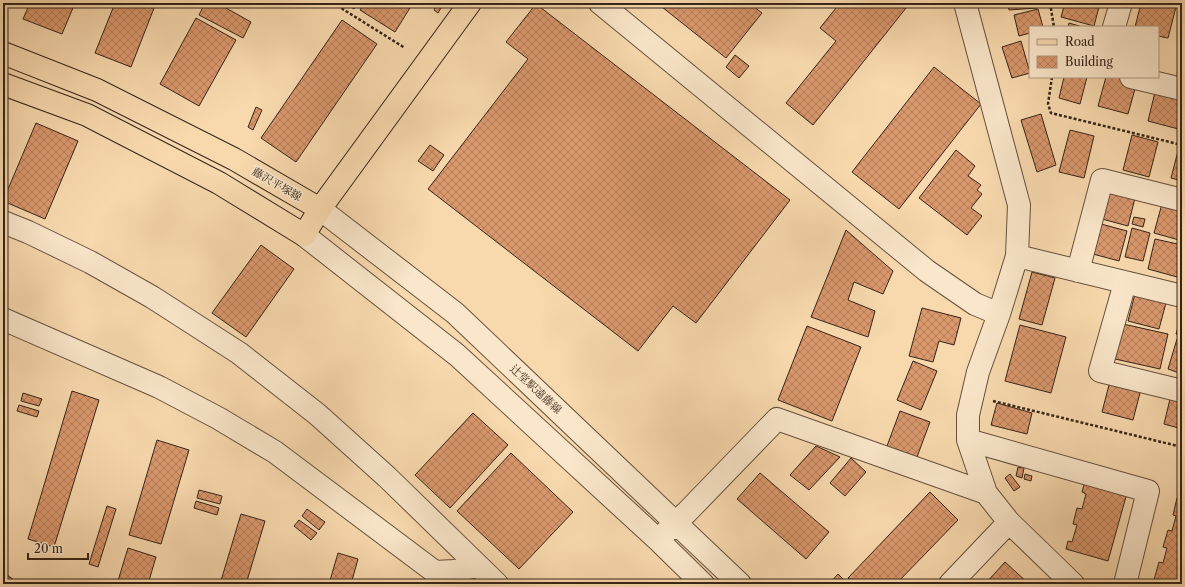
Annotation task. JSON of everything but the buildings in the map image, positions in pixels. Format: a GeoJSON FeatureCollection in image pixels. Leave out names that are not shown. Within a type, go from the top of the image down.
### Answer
{"type":"FeatureCollection","features":[{"type":"Feature","properties":{"kind":"main road"},"geometry":{"type":"LineString","coordinates":[[3,84],[87,115],[219,183],[304,235],[320,209],[470,3]]}},
{"type":"Feature","properties":{"kind":"main road","name":"藤沢平塚線"},"geometry":{"type":"LineString","coordinates":[[3,53],[103,94],[234,159],[320,209]]}},
{"type":"Feature","properties":{"kind":"street"},"geometry":{"type":"LineString","coordinates":[[600,3],[927,271],[975,304],[999,314]]}},
{"type":"Feature","properties":{"kind":"street"},"geometry":{"type":"LineString","coordinates":[[965,3],[1019,205],[1017,256],[999,314],[978,372],[968,415],[968,440],[986,493],[1009,522],[1072,584]]}},
{"type":"Feature","properties":{"kind":"street"},"geometry":{"type":"LineString","coordinates":[[1114,26],[1121,3]]}},
{"type":"Feature","properties":{"kind":"street"},"geometry":{"type":"LineString","coordinates":[[1135,78],[1182,89]]}},
{"type":"Feature","properties":{"kind":"street"},"geometry":{"type":"LineString","coordinates":[[1078,271],[1102,180],[1182,200]]}},
{"type":"Feature","properties":{"kind":"street","name":"辻堂駅遠藤線"},"geometry":{"type":"LineString","coordinates":[[320,209],[455,313],[740,584]]}},
{"type":"Feature","properties":{"kind":"street"},"geometry":{"type":"LineString","coordinates":[[3,222],[28,232],[90,262],[152,297],[239,352],[317,414],[387,477],[497,584]]}},
{"type":"Feature","properties":{"kind":"street"},"geometry":{"type":"LineString","coordinates":[[304,235],[456,355],[658,540],[703,584]]}},
{"type":"Feature","properties":{"kind":"street"},"geometry":{"type":"LineString","coordinates":[[1017,256],[1182,296]]}},
{"type":"Feature","properties":{"kind":"street"},"geometry":{"type":"LineString","coordinates":[[1125,283],[1100,371],[1182,390]]}},
{"type":"Feature","properties":{"kind":"street"},"geometry":{"type":"LineString","coordinates":[[3,319],[159,388],[218,418],[275,452],[436,572],[454,571],[478,566]]}},
{"type":"Feature","properties":{"kind":"street"},"geometry":{"type":"LineString","coordinates":[[658,540],[777,419],[986,493]]}},
{"type":"Feature","properties":{"kind":"street"},"geometry":{"type":"LineString","coordinates":[[968,440],[1148,491],[1125,584]]}},
{"type":"Feature","properties":{"kind":"street"},"geometry":{"type":"LineString","coordinates":[[950,584],[1009,522]]}},
{"type":"Feature","properties":{"kind":"path"},"geometry":{"type":"LineString","coordinates":[[333,3],[405,48]]}},
{"type":"Feature","properties":{"kind":"path"},"geometry":{"type":"LineString","coordinates":[[1050,3],[1054,26]]}},
{"type":"Feature","properties":{"kind":"path"},"geometry":{"type":"LineString","coordinates":[[1052,78],[1048,104],[1051,113],[1182,144]]}},
{"type":"Feature","properties":{"kind":"path"},"geometry":{"type":"LineString","coordinates":[[973,396],[1182,447]]}}]}
